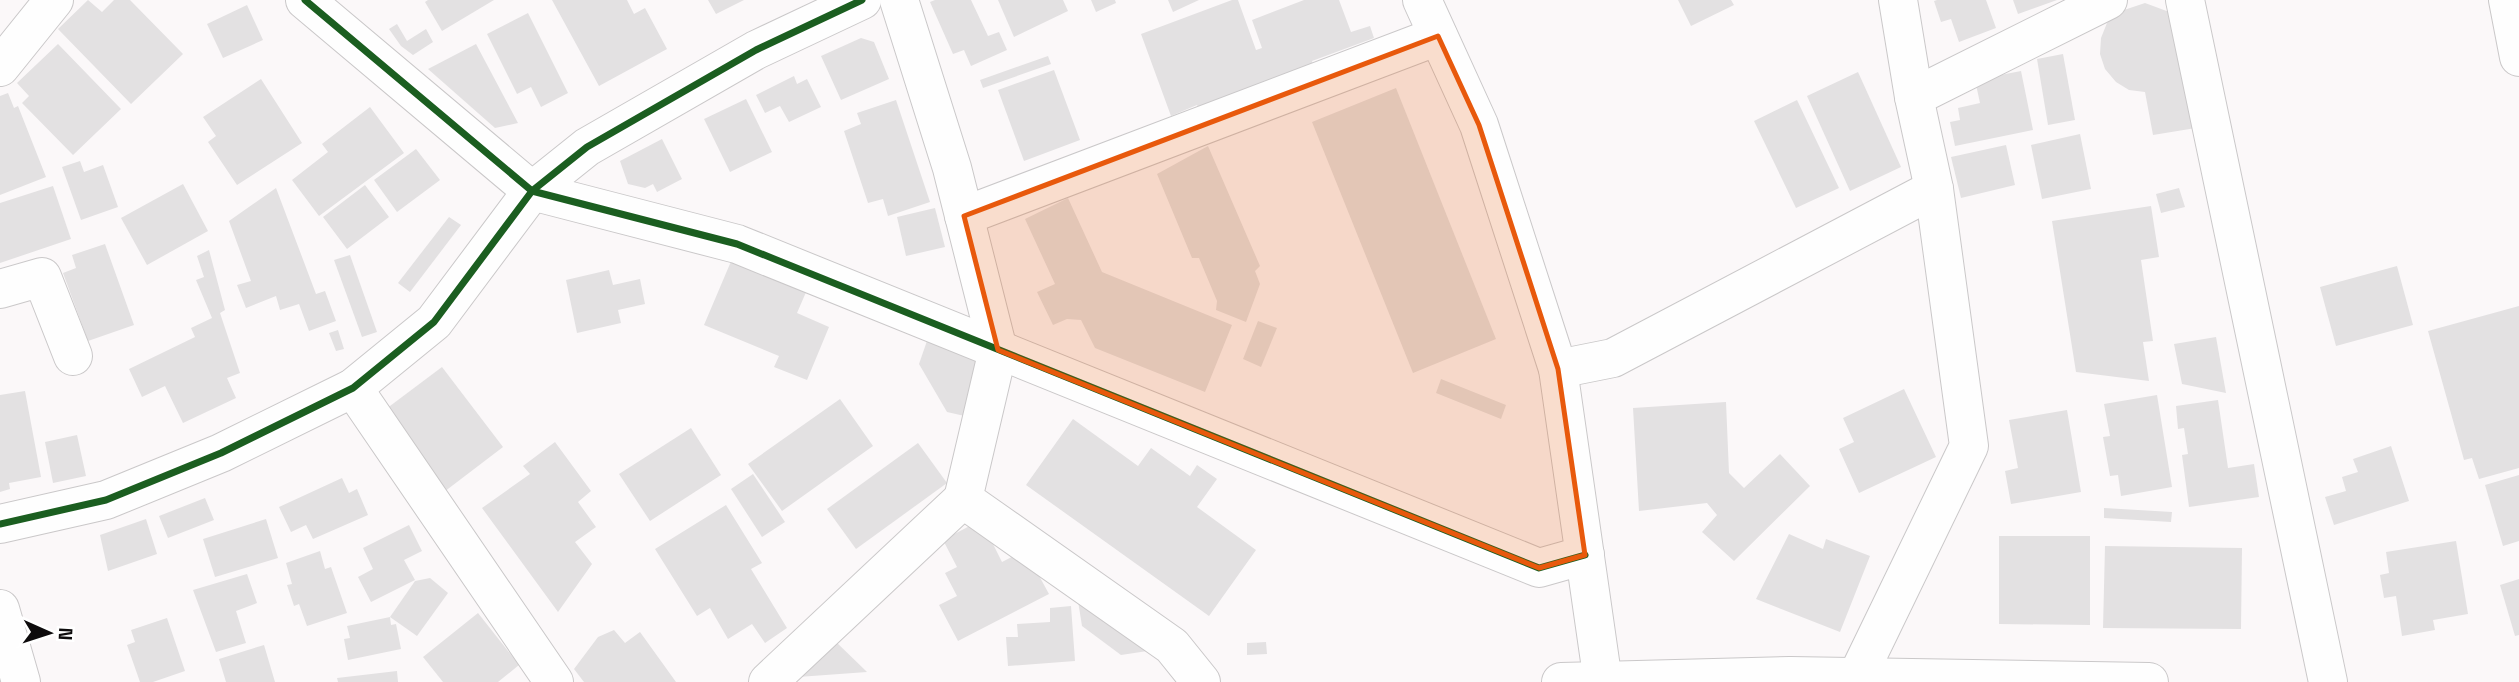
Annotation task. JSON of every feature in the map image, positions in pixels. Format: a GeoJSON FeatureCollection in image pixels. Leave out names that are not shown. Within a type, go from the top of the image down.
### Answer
{"type":"FeatureCollection","features":[{"type":"Feature","properties":{"kind":"street"},"geometry":{"type":"LineString","coordinates":[[0,67],[54,0]]}},
{"type":"Feature","properties":{"kind":"street"},"geometry":{"type":"LineString","coordinates":[[305,0],[532,191],[737,244],[1539,568],[1585,555]]}},
{"type":"Feature","properties":{"kind":"street"},"geometry":{"type":"LineString","coordinates":[[0,524],[106,500],[221,453],[352,388],[434,322],[532,191],[587,147],[756,50],[862,0]]}},
{"type":"Feature","properties":{"kind":"street"},"geometry":{"type":"LineString","coordinates":[[768,682],[963,499],[998,350],[964,216],[899,0]]}},
{"type":"Feature","properties":{"kind":"street"},"geometry":{"type":"LineString","coordinates":[[1422,0],[1479,125],[1558,369],[1603,681]]}},
{"type":"Feature","properties":{"kind":"street"},"geometry":{"type":"LineString","coordinates":[[1857,677],[1969,446],[1934,189],[1914,97],[1898,0]]}},
{"type":"Feature","properties":{"kind":"street"},"geometry":{"type":"LineString","coordinates":[[1914,97],[2108,0]]}},
{"type":"Feature","properties":{"kind":"street"},"geometry":{"type":"LineString","coordinates":[[2185,0],[2328,682]]}},
{"type":"Feature","properties":{"kind":"street"},"geometry":{"type":"LineString","coordinates":[[2508,0],[2519,57]]}},
{"type":"Feature","properties":{"kind":"street"},"geometry":{"type":"LineString","coordinates":[[964,216],[1438,36]]}},
{"type":"Feature","properties":{"kind":"street"},"geometry":{"type":"LineString","coordinates":[[1558,369],[1613,358],[1934,189]]}},
{"type":"Feature","properties":{"kind":"street"},"geometry":{"type":"LineString","coordinates":[[0,289],[42,277],[73,356]]}},
{"type":"Feature","properties":{"kind":"street"},"geometry":{"type":"LineString","coordinates":[[352,388],[554,682]]}},
{"type":"Feature","properties":{"kind":"street"},"geometry":{"type":"LineString","coordinates":[[963,499],[1172,646],[1201,682]]}},
{"type":"Feature","properties":{"kind":"street"},"geometry":{"type":"LineString","coordinates":[[0,610],[21,682]]}},
{"type":"Feature","properties":{"kind":"street"},"geometry":{"type":"LineString","coordinates":[[1562,682],[1857,677],[2149,682]]}},
{"type":"Feature","properties":{"kind":"highlighted area"},"geometry":{"type":"Polygon","coordinates":[[[1438,36],[1479,125],[1558,369],[1585,555],[1539,568],[998,350],[964,216],[1438,36]]]}},
{"type":"Feature","properties":{"kind":"building"},"geometry":{"type":"Polygon","coordinates":[[[88,0],[102,12],[114,0],[130,0],[183,54],[131,104],[58,29],[88,0]]]}},
{"type":"Feature","properties":{"kind":"building"},"geometry":{"type":"Polygon","coordinates":[[[494,0],[442,31],[425,2],[494,0]]]}},
{"type":"Feature","properties":{"kind":"building"},"geometry":{"type":"Polygon","coordinates":[[[552,0],[627,0],[634,14],[645,8],[667,49],[599,86],[552,0]]]}},
{"type":"Feature","properties":{"kind":"building"},"geometry":{"type":"Polygon","coordinates":[[[708,0],[744,0],[716,14],[708,0]]]}},
{"type":"Feature","properties":{"kind":"building"},"geometry":{"type":"Polygon","coordinates":[[[971,0],[988,36],[999,32],[1007,50],[971,66],[964,50],[953,54],[930,2],[971,0]]]}},
{"type":"Feature","properties":{"kind":"building"},"geometry":{"type":"Polygon","coordinates":[[[998,0],[1063,0],[1068,11],[1014,37],[998,0]]]}},
{"type":"Feature","properties":{"kind":"building"},"geometry":{"type":"Polygon","coordinates":[[[1091,0],[1115,0],[1116,3],[1096,12],[1091,0]]]}},
{"type":"Feature","properties":{"kind":"building"},"geometry":{"type":"Polygon","coordinates":[[[1168,0],[1199,0],[1173,12],[1168,0]]]}},
{"type":"Feature","properties":{"kind":"building"},"geometry":{"type":"Polygon","coordinates":[[[1238,0],[1256,50],[1262,48],[1252,20],[1304,0],[1339,0],[1351,32],[1370,26],[1374,38],[1312,61],[1315,71],[1201,113],[1197,105],[1171,116],[1141,34],[1238,0]]]}},
{"type":"Feature","properties":{"kind":"building"},"geometry":{"type":"Polygon","coordinates":[[[1678,0],[1731,0],[1734,5],[1691,26],[1678,0]]]}},
{"type":"Feature","properties":{"kind":"building"},"geometry":{"type":"Polygon","coordinates":[[[1986,0],[1996,28],[1959,42],[1951,19],[1941,22],[1934,1],[1986,0]]]}},
{"type":"Feature","properties":{"kind":"building"},"geometry":{"type":"Polygon","coordinates":[[[2013,0],[2057,0],[2018,14],[2013,0]]]}},
{"type":"Feature","properties":{"kind":"building"},"geometry":{"type":"Polygon","coordinates":[[[2145,3],[2172,13],[2202,127],[2153,135],[2145,92],[2129,90],[2116,82],[2105,69],[2100,54],[2101,38],[2107,23],[2118,12],[2145,3]]]}},
{"type":"Feature","properties":{"kind":"building"},"geometry":{"type":"Polygon","coordinates":[[[247,5],[263,40],[223,58],[207,24],[247,5]]]}},
{"type":"Feature","properties":{"kind":"building"},"geometry":{"type":"Polygon","coordinates":[[[528,13],[568,93],[541,107],[531,87],[517,94],[487,34],[528,13]]]}},
{"type":"Feature","properties":{"kind":"building"},"geometry":{"type":"Polygon","coordinates":[[[397,24],[407,41],[426,29],[433,42],[413,55],[401,46],[389,29],[397,24]]]}},
{"type":"Feature","properties":{"kind":"building"},"geometry":{"type":"Polygon","coordinates":[[[861,38],[874,42],[889,79],[841,100],[821,56],[861,38]]]}},
{"type":"Feature","properties":{"kind":"building"},"geometry":{"type":"Polygon","coordinates":[[[58,44],[121,109],[73,155],[22,103],[29,96],[17,83],[58,44]]]}},
{"type":"Feature","properties":{"kind":"building"},"geometry":{"type":"Polygon","coordinates":[[[476,44],[518,123],[495,128],[428,69],[476,44]]]}},
{"type":"Feature","properties":{"kind":"building"},"geometry":{"type":"Polygon","coordinates":[[[2063,54],[2075,120],[2048,125],[2037,59],[2063,54]]]}},
{"type":"Feature","properties":{"kind":"building"},"geometry":{"type":"Polygon","coordinates":[[[1048,56],[1051,64],[983,88],[980,80],[1048,56]]]}},
{"type":"Feature","properties":{"kind":"building"},"geometry":{"type":"Polygon","coordinates":[[[1054,70],[1080,140],[1024,161],[998,90],[1054,70]]]}},
{"type":"Feature","properties":{"kind":"building"},"geometry":{"type":"Polygon","coordinates":[[[2021,71],[2033,130],[1955,146],[1950,122],[1960,120],[1958,108],[1980,103],[1975,80],[2021,71]]]}},
{"type":"Feature","properties":{"kind":"building"},"geometry":{"type":"Polygon","coordinates":[[[1858,72],[1901,167],[1850,191],[1807,96],[1858,72]]]}},
{"type":"Feature","properties":{"kind":"building"},"geometry":{"type":"Polygon","coordinates":[[[794,76],[797,84],[807,79],[821,107],[789,122],[780,106],[765,113],[756,95],[794,76]]]}},
{"type":"Feature","properties":{"kind":"building"},"geometry":{"type":"Polygon","coordinates":[[[261,79],[302,143],[237,185],[208,142],[216,136],[203,117],[261,79]]]}},
{"type":"Feature","properties":{"kind":"building"},"geometry":{"type":"Polygon","coordinates":[[[1396,88],[1496,339],[1413,373],[1312,122],[1396,88]]]}},
{"type":"Feature","properties":{"kind":"building"},"geometry":{"type":"Polygon","coordinates":[[[8,93],[14,108],[18,106],[46,177],[0,195],[0,96],[8,93]]]}},
{"type":"Feature","properties":{"kind":"building"},"geometry":{"type":"Polygon","coordinates":[[[746,99],[772,152],[730,172],[704,119],[746,99]]]}},
{"type":"Feature","properties":{"kind":"building"},"geometry":{"type":"Polygon","coordinates":[[[896,100],[930,202],[888,216],[883,199],[868,203],[844,131],[861,124],[857,113],[896,100]]]}},
{"type":"Feature","properties":{"kind":"building"},"geometry":{"type":"Polygon","coordinates":[[[1797,100],[1839,188],[1796,208],[1754,121],[1797,100]]]}},
{"type":"Feature","properties":{"kind":"building"},"geometry":{"type":"Polygon","coordinates":[[[370,107],[404,153],[319,216],[292,180],[328,152],[322,144],[370,107]]]}},
{"type":"Feature","properties":{"kind":"building"},"geometry":{"type":"Polygon","coordinates":[[[2080,134],[2091,189],[2042,199],[2031,145],[2080,134]]]}},
{"type":"Feature","properties":{"kind":"building"},"geometry":{"type":"Polygon","coordinates":[[[662,139],[682,179],[657,192],[653,184],[645,188],[628,184],[620,161],[662,139]]]}},
{"type":"Feature","properties":{"kind":"building"},"geometry":{"type":"Polygon","coordinates":[[[2006,145],[2015,185],[1961,198],[1951,157],[2006,145]]]}},
{"type":"Feature","properties":{"kind":"building"},"geometry":{"type":"Polygon","coordinates":[[[1208,146],[1260,266],[1255,271],[1260,284],[1246,322],[1216,310],[1217,301],[1199,258],[1192,258],[1157,174],[1208,146]]]}},
{"type":"Feature","properties":{"kind":"building"},"geometry":{"type":"Polygon","coordinates":[[[416,149],[440,180],[397,212],[374,180],[416,149]]]}},
{"type":"Feature","properties":{"kind":"building"},"geometry":{"type":"Polygon","coordinates":[[[80,161],[84,172],[103,165],[118,207],[81,220],[62,167],[80,161]]]}},
{"type":"Feature","properties":{"kind":"building"},"geometry":{"type":"Polygon","coordinates":[[[183,184],[208,231],[147,265],[121,218],[183,184]]]}},
{"type":"Feature","properties":{"kind":"building"},"geometry":{"type":"Polygon","coordinates":[[[365,185],[389,217],[347,249],[323,217],[365,185]]]}},
{"type":"Feature","properties":{"kind":"building"},"geometry":{"type":"Polygon","coordinates":[[[53,186],[71,239],[0,263],[0,203],[53,186]]]}},
{"type":"Feature","properties":{"kind":"building"},"geometry":{"type":"Polygon","coordinates":[[[276,188],[316,294],[325,291],[336,321],[309,331],[299,304],[280,310],[276,296],[246,308],[237,285],[251,281],[229,221],[276,188]]]}},
{"type":"Feature","properties":{"kind":"building"},"geometry":{"type":"Polygon","coordinates":[[[2179,188],[2185,207],[2161,213],[2156,194],[2179,188]]]}},
{"type":"Feature","properties":{"kind":"building"},"geometry":{"type":"Polygon","coordinates":[[[1068,198],[1102,272],[1232,325],[1205,392],[1095,348],[1081,320],[1067,319],[1053,325],[1037,292],[1055,284],[1025,219],[1068,198]]]}},
{"type":"Feature","properties":{"kind":"building"},"geometry":{"type":"Polygon","coordinates":[[[2151,206],[2159,257],[2141,260],[2153,341],[2143,342],[2149,381],[2076,372],[2052,221],[2151,206]]]}},
{"type":"Feature","properties":{"kind":"building"},"geometry":{"type":"Polygon","coordinates":[[[935,208],[945,247],[906,256],[897,217],[935,208]]]}},
{"type":"Feature","properties":{"kind":"building"},"geometry":{"type":"Polygon","coordinates":[[[449,217],[461,225],[410,292],[398,283],[449,217]]]}},
{"type":"Feature","properties":{"kind":"building"},"geometry":{"type":"Polygon","coordinates":[[[105,244],[134,325],[88,341],[63,273],[76,268],[72,255],[105,244]]]}},
{"type":"Feature","properties":{"kind":"building"},"geometry":{"type":"Polygon","coordinates":[[[209,250],[225,310],[220,313],[240,373],[227,378],[236,398],[183,423],[165,386],[142,397],[129,369],[195,337],[191,328],[212,318],[196,280],[204,277],[197,256],[209,250]]]}},
{"type":"Feature","properties":{"kind":"building"},"geometry":{"type":"Polygon","coordinates":[[[735,252],[810,283],[797,313],[829,327],[807,380],[774,367],[779,356],[704,325],[735,252]]]}},
{"type":"Feature","properties":{"kind":"building"},"geometry":{"type":"Polygon","coordinates":[[[350,255],[377,332],[362,337],[334,260],[350,255]]]}},
{"type":"Feature","properties":{"kind":"building"},"geometry":{"type":"Polygon","coordinates":[[[2397,266],[2413,325],[2336,346],[2320,287],[2397,266]]]}},
{"type":"Feature","properties":{"kind":"building"},"geometry":{"type":"Polygon","coordinates":[[[609,270],[613,285],[640,279],[645,304],[618,310],[621,323],[577,333],[566,280],[609,270]]]}},
{"type":"Feature","properties":{"kind":"building"},"geometry":{"type":"Polygon","coordinates":[[[2519,306],[2519,468],[2479,479],[2472,458],[2464,460],[2428,331],[2519,306]]]}},
{"type":"Feature","properties":{"kind":"building"},"geometry":{"type":"Polygon","coordinates":[[[1258,321],[1277,328],[1261,367],[1243,359],[1258,321]]]}},
{"type":"Feature","properties":{"kind":"building"},"geometry":{"type":"Polygon","coordinates":[[[338,330],[344,349],[336,351],[329,333],[338,330]]]}},
{"type":"Feature","properties":{"kind":"building"},"geometry":{"type":"Polygon","coordinates":[[[2216,337],[2226,393],[2182,384],[2174,344],[2216,337]]]}},
{"type":"Feature","properties":{"kind":"building"},"geometry":{"type":"Polygon","coordinates":[[[928,338],[983,357],[969,417],[947,412],[919,364],[928,338]]]}},
{"type":"Feature","properties":{"kind":"building"},"geometry":{"type":"Polygon","coordinates":[[[442,367],[503,447],[440,495],[378,415],[442,367]]]}},
{"type":"Feature","properties":{"kind":"building"},"geometry":{"type":"Polygon","coordinates":[[[1441,379],[1506,405],[1501,419],[1436,393],[1441,379]]]}},
{"type":"Feature","properties":{"kind":"building"},"geometry":{"type":"Polygon","coordinates":[[[1904,389],[1936,457],[1859,493],[1839,449],[1854,442],[1843,418],[1904,389]]]}},
{"type":"Feature","properties":{"kind":"building"},"geometry":{"type":"Polygon","coordinates":[[[25,391],[41,477],[9,483],[10,489],[0,492],[0,395],[25,391]]]}},
{"type":"Feature","properties":{"kind":"building"},"geometry":{"type":"Polygon","coordinates":[[[2157,395],[2172,487],[2121,496],[2118,475],[2110,476],[2103,437],[2110,436],[2104,404],[2157,395]]]}},
{"type":"Feature","properties":{"kind":"building"},"geometry":{"type":"Polygon","coordinates":[[[840,399],[873,446],[782,511],[748,464],[840,399]]]}},
{"type":"Feature","properties":{"kind":"building"},"geometry":{"type":"Polygon","coordinates":[[[2218,400],[2228,468],[2254,464],[2259,497],[2189,507],[2182,455],[2188,454],[2184,428],[2178,429],[2176,406],[2218,400]]]}},
{"type":"Feature","properties":{"kind":"building"},"geometry":{"type":"Polygon","coordinates":[[[1726,402],[1729,473],[1744,488],[1780,454],[1810,486],[1734,561],[1702,532],[1717,515],[1707,503],[1639,511],[1633,408],[1726,402]]]}},
{"type":"Feature","properties":{"kind":"building"},"geometry":{"type":"Polygon","coordinates":[[[2067,410],[2081,492],[2011,504],[2005,471],[2018,468],[2009,420],[2067,410]]]}},
{"type":"Feature","properties":{"kind":"building"},"geometry":{"type":"Polygon","coordinates":[[[1073,419],[1138,466],[1151,448],[1190,476],[1197,465],[1217,479],[1197,507],[1256,550],[1209,616],[1026,485],[1073,419]]]}},
{"type":"Feature","properties":{"kind":"building"},"geometry":{"type":"Polygon","coordinates":[[[691,428],[721,475],[650,521],[619,474],[691,428]]]}},
{"type":"Feature","properties":{"kind":"building"},"geometry":{"type":"Polygon","coordinates":[[[77,435],[86,476],[53,483],[45,442],[77,435]]]}},
{"type":"Feature","properties":{"kind":"building"},"geometry":{"type":"Polygon","coordinates":[[[555,442],[591,491],[578,502],[596,527],[575,542],[592,564],[558,612],[482,508],[530,474],[523,466],[555,442]]]}},
{"type":"Feature","properties":{"kind":"building"},"geometry":{"type":"Polygon","coordinates":[[[918,443],[947,483],[856,549],[827,509],[918,443]]]}},
{"type":"Feature","properties":{"kind":"building"},"geometry":{"type":"Polygon","coordinates":[[[2391,446],[2409,501],[2334,525],[2325,497],[2346,491],[2342,477],[2358,472],[2353,459],[2391,446]]]}},
{"type":"Feature","properties":{"kind":"building"},"geometry":{"type":"Polygon","coordinates":[[[753,474],[785,522],[762,537],[731,489],[753,474]]]}},
{"type":"Feature","properties":{"kind":"building"},"geometry":{"type":"Polygon","coordinates":[[[2519,475],[2519,541],[2503,546],[2485,485],[2519,475]]]}},
{"type":"Feature","properties":{"kind":"building"},"geometry":{"type":"Polygon","coordinates":[[[342,478],[349,493],[357,489],[368,515],[313,539],[306,525],[291,532],[279,507],[342,478]]]}},
{"type":"Feature","properties":{"kind":"building"},"geometry":{"type":"Polygon","coordinates":[[[205,498],[214,520],[168,538],[159,516],[205,498]]]}},
{"type":"Feature","properties":{"kind":"building"},"geometry":{"type":"Polygon","coordinates":[[[726,505],[762,563],[751,569],[787,628],[765,643],[752,624],[728,639],[710,608],[697,616],[655,549],[726,505]]]}},
{"type":"Feature","properties":{"kind":"building"},"geometry":{"type":"Polygon","coordinates":[[[2104,508],[2172,512],[2171,522],[2104,518],[2104,508]]]}},
{"type":"Feature","properties":{"kind":"building"},"geometry":{"type":"Polygon","coordinates":[[[146,519],[157,554],[108,571],[100,535],[146,519]]]}},
{"type":"Feature","properties":{"kind":"building"},"geometry":{"type":"Polygon","coordinates":[[[266,519],[278,558],[215,577],[203,539],[266,519]]]}},
{"type":"Feature","properties":{"kind":"building"},"geometry":{"type":"Polygon","coordinates":[[[981,520],[1002,562],[1025,550],[1049,594],[958,641],[939,605],[957,596],[945,573],[957,567],[943,540],[981,520]]]}},
{"type":"Feature","properties":{"kind":"building"},"geometry":{"type":"Polygon","coordinates":[[[409,525],[422,551],[404,560],[415,580],[371,602],[358,577],[373,569],[363,548],[409,525]]]}},
{"type":"Feature","properties":{"kind":"building"},"geometry":{"type":"Polygon","coordinates":[[[1789,534],[1823,549],[1826,539],[1870,556],[1840,632],[1756,599],[1789,534]]]}},
{"type":"Feature","properties":{"kind":"building"},"geometry":{"type":"Polygon","coordinates":[[[1999,536],[2090,536],[2090,625],[1999,624],[1999,536]]]}},
{"type":"Feature","properties":{"kind":"building"},"geometry":{"type":"Polygon","coordinates":[[[2456,541],[2468,614],[2433,620],[2435,630],[2402,636],[2396,596],[2384,598],[2380,575],[2389,573],[2386,552],[2456,541]]]}},
{"type":"Feature","properties":{"kind":"building"},"geometry":{"type":"Polygon","coordinates":[[[2105,546],[2242,548],[2241,629],[2103,628],[2105,546]]]}},
{"type":"Feature","properties":{"kind":"building"},"geometry":{"type":"Polygon","coordinates":[[[320,551],[325,569],[331,567],[347,613],[307,626],[299,604],[294,606],[287,585],[292,584],[286,563],[320,551]]]}},
{"type":"Feature","properties":{"kind":"building"},"geometry":{"type":"Polygon","coordinates":[[[247,574],[257,603],[236,611],[246,643],[216,652],[193,590],[247,574]]]}},
{"type":"Feature","properties":{"kind":"building"},"geometry":{"type":"Polygon","coordinates":[[[430,578],[448,593],[417,636],[390,617],[415,581],[430,578]]]}},
{"type":"Feature","properties":{"kind":"building"},"geometry":{"type":"Polygon","coordinates":[[[2519,579],[2519,635],[2515,636],[2500,585],[2519,579]]]}},
{"type":"Feature","properties":{"kind":"building"},"geometry":{"type":"Polygon","coordinates":[[[1078,601],[1154,650],[1121,655],[1082,626],[1078,601]]]}},
{"type":"Feature","properties":{"kind":"building"},"geometry":{"type":"Polygon","coordinates":[[[1071,606],[1075,661],[1008,666],[1006,637],[1018,637],[1017,624],[1050,622],[1050,608],[1071,606]]]}},
{"type":"Feature","properties":{"kind":"building"},"geometry":{"type":"Polygon","coordinates":[[[478,613],[519,665],[498,682],[443,682],[423,657],[478,613]]]}},
{"type":"Feature","properties":{"kind":"building"},"geometry":{"type":"Polygon","coordinates":[[[390,617],[391,625],[396,624],[401,649],[348,660],[344,639],[350,638],[347,626],[390,617]]]}},
{"type":"Feature","properties":{"kind":"building"},"geometry":{"type":"Polygon","coordinates":[[[167,618],[185,671],[153,682],[140,682],[127,645],[135,642],[131,630],[167,618]]]}},
{"type":"Feature","properties":{"kind":"building"},"geometry":{"type":"Polygon","coordinates":[[[614,630],[625,643],[640,632],[676,682],[584,682],[574,669],[598,637],[614,630]]]}},
{"type":"Feature","properties":{"kind":"building"},"geometry":{"type":"Polygon","coordinates":[[[834,640],[867,672],[798,677],[834,640]]]}},
{"type":"Feature","properties":{"kind":"building"},"geometry":{"type":"Polygon","coordinates":[[[1266,642],[1267,654],[1247,655],[1247,643],[1266,642]]]}},
{"type":"Feature","properties":{"kind":"building"},"geometry":{"type":"Polygon","coordinates":[[[264,645],[275,682],[226,682],[219,659],[264,645]]]}},
{"type":"Feature","properties":{"kind":"building"},"geometry":{"type":"Polygon","coordinates":[[[397,671],[398,682],[338,682],[337,678],[397,671]]]}},
{"type":"Feature","properties":{"kind":"cycle path"},"geometry":{"type":"LineString","coordinates":[[305,0],[532,191],[737,244],[1539,568],[1585,555]]}},
{"type":"Feature","properties":{"kind":"cycle path"},"geometry":{"type":"LineString","coordinates":[[0,524],[106,500],[221,453],[353,388],[434,322],[532,191],[587,147],[756,50],[862,0]]}}]}
